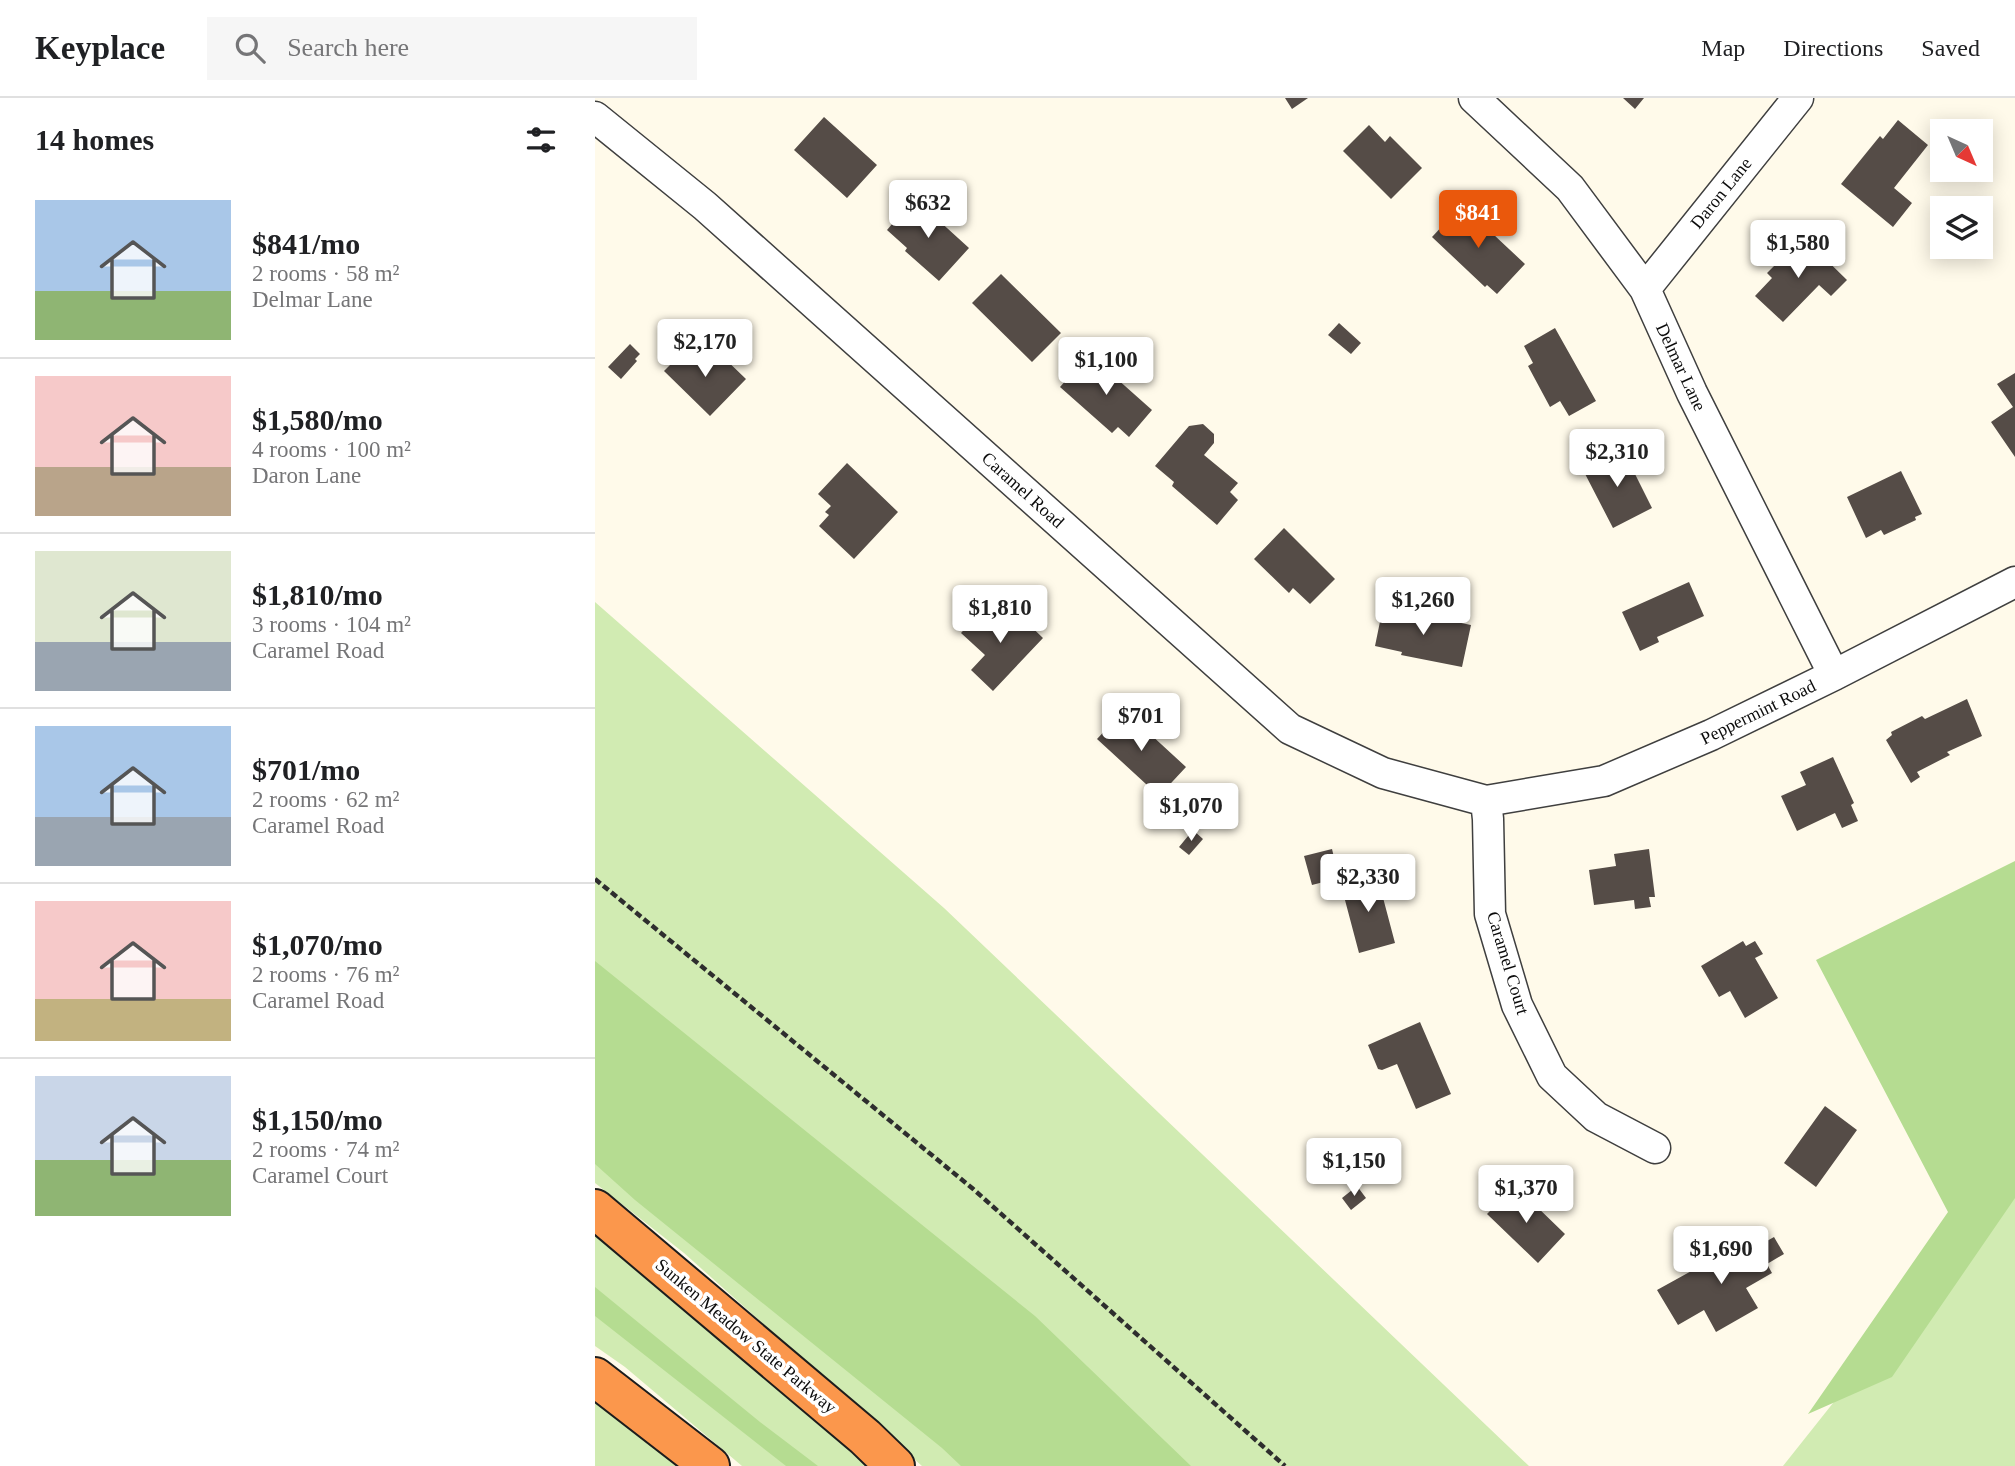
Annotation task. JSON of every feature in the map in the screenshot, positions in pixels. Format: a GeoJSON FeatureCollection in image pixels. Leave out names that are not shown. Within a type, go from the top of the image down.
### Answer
{"type":"FeatureCollection","features":[{"type":"Feature","properties":{"kind":"highway","name":"Sunken Meadow State Parkway"},"geometry":{"type":"LineString","coordinates":[[595,1209],[865,1437],[895,1466]]}},
{"type":"Feature","properties":{"kind":"highway"},"geometry":{"type":"LineString","coordinates":[[595,1377],[710,1466]]}},
{"type":"Feature","properties":{"kind":"street","name":"Delmar Lane"},"geometry":{"type":"LineString","coordinates":[[1474,98],[1570,188],[1645,289],[1692,393],[1834,675]]}},
{"type":"Feature","properties":{"kind":"street","name":"Daron Lane"},"geometry":{"type":"LineString","coordinates":[[1645,289],[1798,98]]}},
{"type":"Feature","properties":{"kind":"street","name":"Caramel Road"},"geometry":{"type":"LineString","coordinates":[[595,117],[705,206],[1290,729],[1383,772],[1486,801]]}},
{"type":"Feature","properties":{"kind":"street","name":"Peppermint Road"},"geometry":{"type":"LineString","coordinates":[[1486,801],[1604,781],[1711,735],[2015,582]]}},
{"type":"Feature","properties":{"kind":"street","name":"Caramel Court"},"geometry":{"type":"LineString","coordinates":[[1486,801],[1489,818],[1490,914],[1517,1005],[1552,1076],[1596,1117],[1655,1148]]}},
{"type":"Feature","properties":{"kind":"path"},"geometry":{"type":"LineString","coordinates":[[595,879],[972,1188],[1285,1466]]}},
{"type":"Feature","properties":{"kind":"green space"},"geometry":{"type":"Polygon","coordinates":[[[595,602],[944,908],[1529,1466],[922,1466],[684,1253],[595,1183],[595,602]]]}},
{"type":"Feature","properties":{"kind":"green space"},"geometry":{"type":"Polygon","coordinates":[[[2015,861],[2015,1198],[1892,1377],[1808,1414],[1948,1212],[1816,960],[2015,861]]]}},
{"type":"Feature","properties":{"kind":"green space"},"geometry":{"type":"Polygon","coordinates":[[[595,961],[1035,1316],[1191,1466],[961,1466],[635,1200],[595,1164],[595,961]]]}},
{"type":"Feature","properties":{"kind":"green space"},"geometry":{"type":"Polygon","coordinates":[[[2015,1174],[2015,1466],[1783,1466],[2015,1174]]]}},
{"type":"Feature","properties":{"kind":"green space"},"geometry":{"type":"Polygon","coordinates":[[[595,1230],[869,1466],[742,1466],[625,1367],[595,1346],[595,1230]]]}},
{"type":"Feature","properties":{"kind":"green space"},"geometry":{"type":"Polygon","coordinates":[[[595,1287],[818,1466],[786,1466],[595,1316],[595,1287]]]}},
{"type":"Feature","properties":{"kind":"green space"},"geometry":{"type":"Polygon","coordinates":[[[595,1395],[683,1466],[595,1466],[595,1395]]]}},
{"type":"Feature","properties":{"kind":"building"},"geometry":{"type":"Polygon","coordinates":[[[1285,98],[1308,98],[1292,109],[1285,98]]]}},
{"type":"Feature","properties":{"kind":"building"},"geometry":{"type":"Polygon","coordinates":[[[1623,98],[1644,98],[1635,109],[1623,98]]]}},
{"type":"Feature","properties":{"kind":"building"},"geometry":{"type":"Polygon","coordinates":[[[824,117],[877,165],[847,198],[794,150],[824,117]]]}},
{"type":"Feature","properties":{"kind":"building"},"geometry":{"type":"Polygon","coordinates":[[[1898,120],[1928,145],[1894,188],[1912,203],[1893,227],[1841,184],[1880,136],[1883,139],[1898,120]]]}},
{"type":"Feature","properties":{"kind":"building"},"geometry":{"type":"Polygon","coordinates":[[[1369,125],[1385,142],[1390,136],[1422,168],[1391,199],[1343,151],[1369,125]]]}},
{"type":"Feature","properties":{"kind":"building"},"geometry":{"type":"Polygon","coordinates":[[[914,198],[969,248],[939,281],[905,251],[907,248],[887,230],[914,198]]]}},
{"type":"Feature","properties":{"kind":"building"},"geometry":{"type":"Polygon","coordinates":[[[1462,205],[1525,264],[1497,294],[1487,285],[1485,287],[1432,237],[1462,205]]]}},
{"type":"Feature","properties":{"kind":"building"},"geometry":{"type":"Polygon","coordinates":[[[1803,237],[1847,280],[1831,296],[1819,285],[1783,322],[1755,296],[1772,278],[1767,273],[1803,237]]]}},
{"type":"Feature","properties":{"kind":"building"},"geometry":{"type":"Polygon","coordinates":[[[1001,274],[1061,333],[1032,362],[972,303],[1001,274]]]}},
{"type":"Feature","properties":{"kind":"building"},"geometry":{"type":"Polygon","coordinates":[[[1339,323],[1361,343],[1351,354],[1328,335],[1339,323]]]}},
{"type":"Feature","properties":{"kind":"building"},"geometry":{"type":"Polygon","coordinates":[[[1555,328],[1596,401],[1569,416],[1560,401],[1550,407],[1528,366],[1533,363],[1524,346],[1555,328]]]}},
{"type":"Feature","properties":{"kind":"building"},"geometry":{"type":"Polygon","coordinates":[[[630,344],[640,354],[621,379],[608,367],[630,344]]]}},
{"type":"Feature","properties":{"kind":"building"},"geometry":{"type":"Polygon","coordinates":[[[690,345],[710,365],[720,354],[746,379],[710,416],[664,371],[690,345]]]}},
{"type":"Feature","properties":{"kind":"building"},"geometry":{"type":"Polygon","coordinates":[[[1089,354],[1152,410],[1129,437],[1118,427],[1112,433],[1060,387],[1089,354]]]}},
{"type":"Feature","properties":{"kind":"building"},"geometry":{"type":"Polygon","coordinates":[[[2015,373],[2015,457],[1991,422],[2013,407],[1997,384],[2015,373]]]}},
{"type":"Feature","properties":{"kind":"building"},"geometry":{"type":"Polygon","coordinates":[[[1203,424],[1214,434],[1214,443],[1204,455],[1238,483],[1230,492],[1238,500],[1217,525],[1172,486],[1174,482],[1155,466],[1189,426],[1203,424]]]}},
{"type":"Feature","properties":{"kind":"building"},"geometry":{"type":"Polygon","coordinates":[[[1615,451],[1625,469],[1631,466],[1652,508],[1613,528],[1582,468],[1615,451]]]}},
{"type":"Feature","properties":{"kind":"building"},"geometry":{"type":"Polygon","coordinates":[[[847,463],[898,512],[854,559],[819,526],[829,515],[825,512],[831,506],[818,494],[847,463]]]}},
{"type":"Feature","properties":{"kind":"building"},"geometry":{"type":"Polygon","coordinates":[[[1901,471],[1922,514],[1915,517],[1916,520],[1884,535],[1881,530],[1866,538],[1847,497],[1901,471]]]}},
{"type":"Feature","properties":{"kind":"building"},"geometry":{"type":"Polygon","coordinates":[[[1284,528],[1335,579],[1310,604],[1293,588],[1289,593],[1254,559],[1284,528]]]}},
{"type":"Feature","properties":{"kind":"building"},"geometry":{"type":"Polygon","coordinates":[[[1689,582],[1704,616],[1657,637],[1659,642],[1640,651],[1622,612],[1689,582]]]}},
{"type":"Feature","properties":{"kind":"building"},"geometry":{"type":"Polygon","coordinates":[[[987,605],[1006,623],[1017,613],[1043,638],[993,691],[971,670],[985,655],[961,633],[987,605]]]}},
{"type":"Feature","properties":{"kind":"building"},"geometry":{"type":"Polygon","coordinates":[[[1383,607],[1471,625],[1462,667],[1401,655],[1402,652],[1375,646],[1383,607]]]}},
{"type":"Feature","properties":{"kind":"building"},"geometry":{"type":"Polygon","coordinates":[[[1967,699],[1982,736],[1947,752],[1950,755],[1917,772],[1920,777],[1911,783],[1886,740],[1892,735],[1891,732],[1922,716],[1925,719],[1967,699]]]}},
{"type":"Feature","properties":{"kind":"building"},"geometry":{"type":"Polygon","coordinates":[[[1124,710],[1186,767],[1159,796],[1097,739],[1124,710]]]}},
{"type":"Feature","properties":{"kind":"building"},"geometry":{"type":"Polygon","coordinates":[[[1833,757],[1854,803],[1851,805],[1858,821],[1842,828],[1835,813],[1797,831],[1781,796],[1806,785],[1800,772],[1833,757]]]}},
{"type":"Feature","properties":{"kind":"building"},"geometry":{"type":"Polygon","coordinates":[[[1193,830],[1203,839],[1189,855],[1179,847],[1193,830]]]}},
{"type":"Feature","properties":{"kind":"building"},"geometry":{"type":"Polygon","coordinates":[[[1332,849],[1339,878],[1312,885],[1304,856],[1332,849]]]}},
{"type":"Feature","properties":{"kind":"building"},"geometry":{"type":"Polygon","coordinates":[[[1649,849],[1655,897],[1649,897],[1651,907],[1635,909],[1634,900],[1594,905],[1589,870],[1616,866],[1614,854],[1649,849]]]}},
{"type":"Feature","properties":{"kind":"building"},"geometry":{"type":"Polygon","coordinates":[[[1377,875],[1395,943],[1359,953],[1341,885],[1377,875]]]}},
{"type":"Feature","properties":{"kind":"building"},"geometry":{"type":"Polygon","coordinates":[[[1743,941],[1746,946],[1755,941],[1763,954],[1755,958],[1778,998],[1745,1018],[1730,991],[1719,997],[1701,966],[1743,941]]]}},
{"type":"Feature","properties":{"kind":"building"},"geometry":{"type":"Polygon","coordinates":[[[1420,1022],[1451,1094],[1416,1109],[1397,1064],[1378,1069],[1368,1045],[1420,1022]]]}},
{"type":"Feature","properties":{"kind":"building"},"geometry":{"type":"Polygon","coordinates":[[[1825,1106],[1857,1130],[1816,1187],[1784,1163],[1825,1106]]]}},
{"type":"Feature","properties":{"kind":"building"},"geometry":{"type":"Polygon","coordinates":[[[1357,1186],[1366,1198],[1351,1210],[1342,1198],[1357,1186]]]}},
{"type":"Feature","properties":{"kind":"building"},"geometry":{"type":"Polygon","coordinates":[[[1512,1189],[1530,1207],[1533,1203],[1565,1234],[1538,1263],[1487,1214],[1512,1189]]]}},
{"type":"Feature","properties":{"kind":"building"},"geometry":{"type":"Polygon","coordinates":[[[1774,1237],[1784,1254],[1767,1264],[1772,1273],[1746,1288],[1758,1308],[1716,1332],[1704,1310],[1678,1325],[1657,1290],[1733,1248],[1737,1253],[1756,1242],[1758,1246],[1774,1237]]]}}]}
